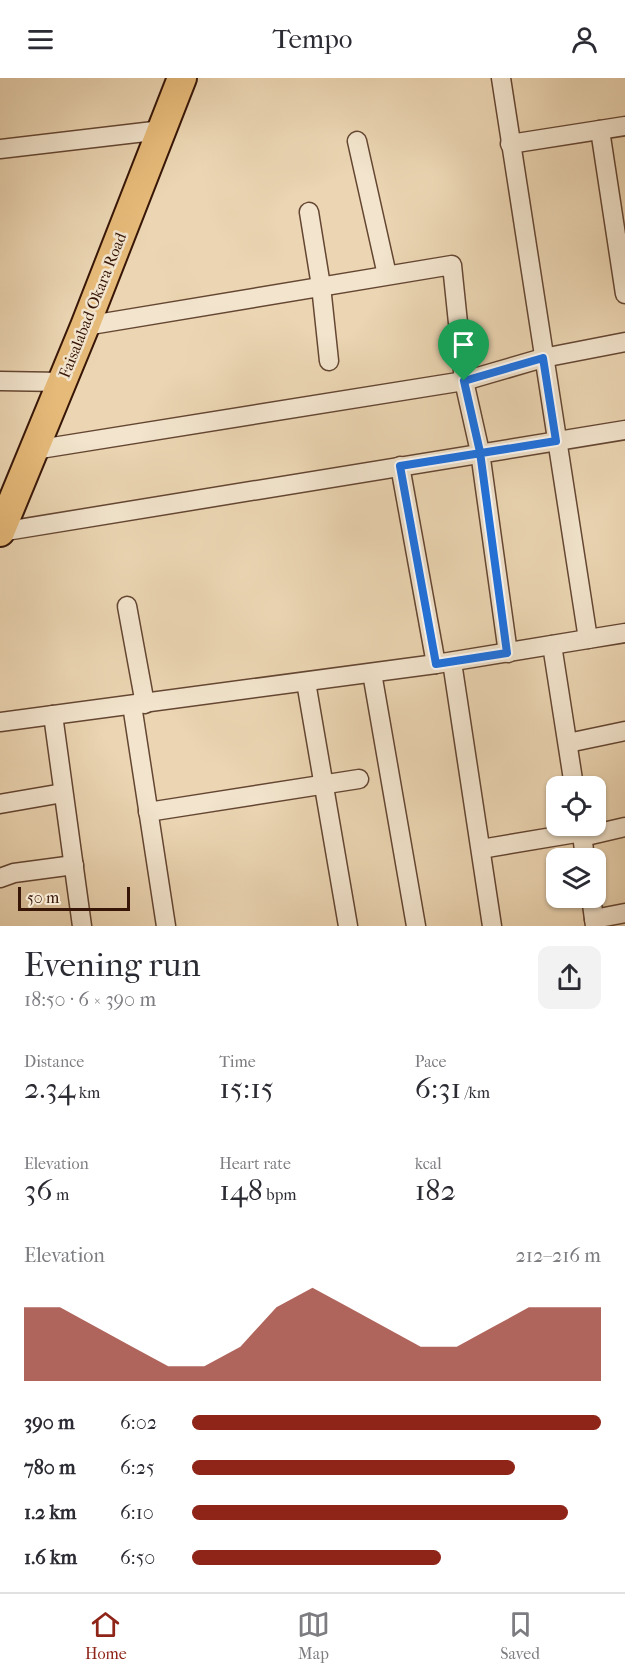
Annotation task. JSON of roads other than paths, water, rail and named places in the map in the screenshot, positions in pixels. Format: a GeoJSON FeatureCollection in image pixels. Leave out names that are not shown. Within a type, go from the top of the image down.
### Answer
{"type":"FeatureCollection","features":[{"type":"Feature","properties":{"kind":"main road","name":"Faisalabad Okara Road"},"geometry":{"type":"LineString","coordinates":[[0,532],[85,326],[182,78]]}},
{"type":"Feature","properties":{"kind":"street"},"geometry":{"type":"LineString","coordinates":[[501,78],[588,639]]}},
{"type":"Feature","properties":{"kind":"street"},"geometry":{"type":"LineString","coordinates":[[510,144],[625,126]]}},
{"type":"Feature","properties":{"kind":"street"},"geometry":{"type":"LineString","coordinates":[[0,149],[162,130]]}},
{"type":"Feature","properties":{"kind":"street"},"geometry":{"type":"LineString","coordinates":[[600,130],[625,294]]}},
{"type":"Feature","properties":{"kind":"street"},"geometry":{"type":"LineString","coordinates":[[357,141],[387,275]]}},
{"type":"Feature","properties":{"kind":"street"},"geometry":{"type":"LineString","coordinates":[[309,212],[321,286],[329,361]]}},
{"type":"Feature","properties":{"kind":"street"},"geometry":{"type":"LineString","coordinates":[[85,326],[452,265],[464,381],[480,452],[507,653]]}},
{"type":"Feature","properties":{"kind":"street"},"geometry":{"type":"LineString","coordinates":[[34,450],[464,381],[543,358],[625,342]]}},
{"type":"Feature","properties":{"kind":"street"},"geometry":{"type":"LineString","coordinates":[[0,381],[62,382]]}},
{"type":"Feature","properties":{"kind":"street"},"geometry":{"type":"LineString","coordinates":[[0,532],[625,430]]}},
{"type":"Feature","properties":{"kind":"street"},"geometry":{"type":"LineString","coordinates":[[400,466],[444,663],[481,849],[492,926]]}},
{"type":"Feature","properties":{"kind":"street"},"geometry":{"type":"LineString","coordinates":[[127,606],[148,812],[166,926]]}},
{"type":"Feature","properties":{"kind":"street"},"geometry":{"type":"LineString","coordinates":[[0,722],[444,663],[625,633]]}},
{"type":"Feature","properties":{"kind":"street"},"geometry":{"type":"LineString","coordinates":[[552,645],[572,776]]}},
{"type":"Feature","properties":{"kind":"street"},"geometry":{"type":"LineString","coordinates":[[372,673],[416,926]]}},
{"type":"Feature","properties":{"kind":"street"},"geometry":{"type":"LineString","coordinates":[[306,682],[348,926]]}},
{"type":"Feature","properties":{"kind":"street"},"geometry":{"type":"LineString","coordinates":[[53,715],[82,926]]}},
{"type":"Feature","properties":{"kind":"street"},"geometry":{"type":"LineString","coordinates":[[567,743],[625,731]]}},
{"type":"Feature","properties":{"kind":"street"},"geometry":{"type":"LineString","coordinates":[[148,812],[359,779]]}},
{"type":"Feature","properties":{"kind":"street"},"geometry":{"type":"LineString","coordinates":[[0,804],[63,793]]}},
{"type":"Feature","properties":{"kind":"street"},"geometry":{"type":"LineString","coordinates":[[606,829],[625,827]]}},
{"type":"Feature","properties":{"kind":"street"},"geometry":{"type":"LineString","coordinates":[[481,849],[553,836]]}},
{"type":"Feature","properties":{"kind":"street"},"geometry":{"type":"LineString","coordinates":[[0,878],[14,873],[74,865]]}},
{"type":"Feature","properties":{"kind":"street"},"geometry":{"type":"LineString","coordinates":[[595,922],[625,913]]}}]}
